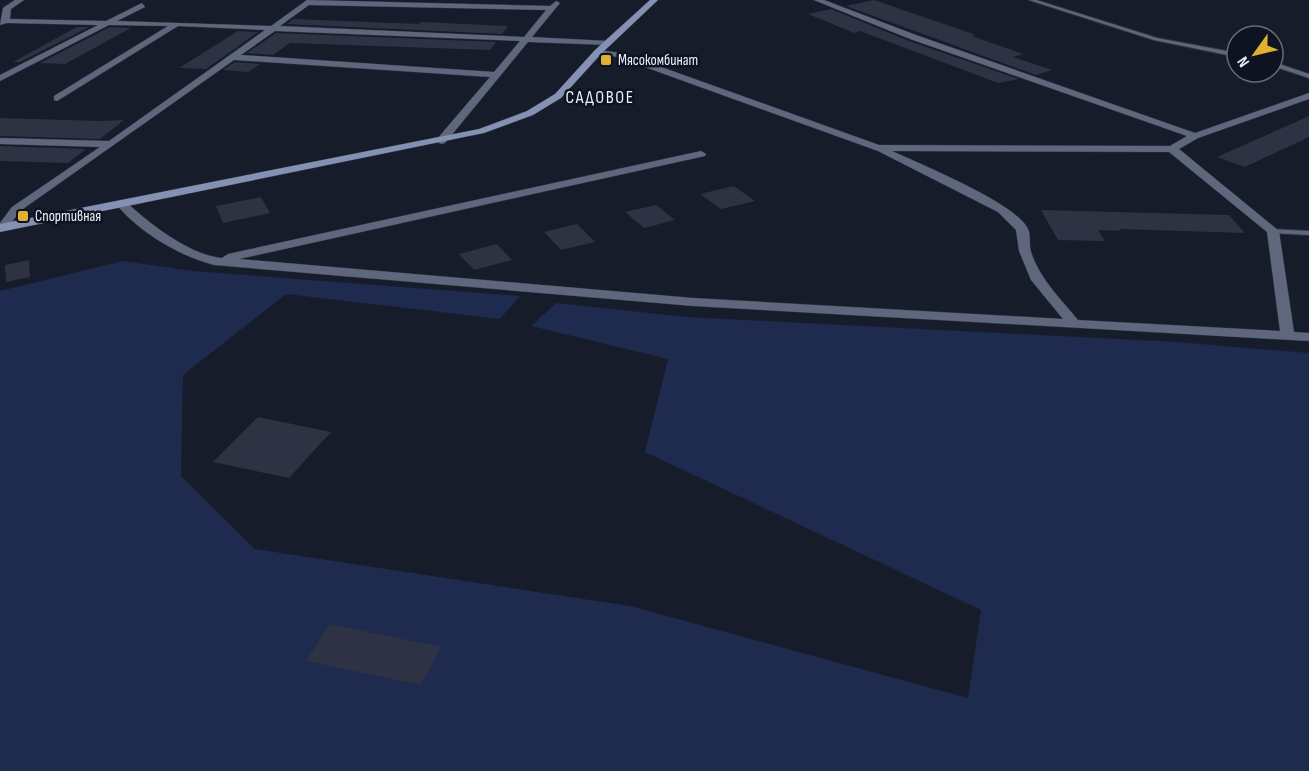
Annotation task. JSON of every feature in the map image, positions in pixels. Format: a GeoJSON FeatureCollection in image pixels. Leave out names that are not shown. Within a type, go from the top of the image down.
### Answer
{"type":"FeatureCollection","features":[{"type":"Feature","properties":{"kind":"street"},"geometry":{"type":"LineString","coordinates":[[20,0],[6,8],[3,22],[177,24],[608,43]]}},
{"type":"Feature","properties":{"kind":"street"},"geometry":{"type":"LineString","coordinates":[[441,141],[558,0]]}},
{"type":"Feature","properties":{"kind":"street"},"geometry":{"type":"LineString","coordinates":[[1,227],[441,141],[481,131],[530,113],[558,96],[598,52],[654,0]]}},
{"type":"Feature","properties":{"kind":"street"},"geometry":{"type":"LineString","coordinates":[[818,0],[924,41],[1195,136]]}},
{"type":"Feature","properties":{"kind":"street"},"geometry":{"type":"LineString","coordinates":[[1,227],[16,209],[310,1],[552,8]]}},
{"type":"Feature","properties":{"kind":"street"},"geometry":{"type":"LineString","coordinates":[[0,78],[142,5]]}},
{"type":"Feature","properties":{"kind":"street"},"geometry":{"type":"LineString","coordinates":[[57,98],[177,24]]}},
{"type":"Feature","properties":{"kind":"street"},"geometry":{"type":"LineString","coordinates":[[598,52],[619,55],[878,148],[1002,210],[1022,229],[1025,251],[1037,280],[1073,322]]}},
{"type":"Feature","properties":{"kind":"street"},"geometry":{"type":"LineString","coordinates":[[230,57],[496,75]]}},
{"type":"Feature","properties":{"kind":"street"},"geometry":{"type":"LineString","coordinates":[[878,148],[1172,149],[1195,136],[1309,96]]}},
{"type":"Feature","properties":{"kind":"street"},"geometry":{"type":"LineString","coordinates":[[0,141],[109,144]]}},
{"type":"Feature","properties":{"kind":"street"},"geometry":{"type":"LineString","coordinates":[[1172,149],[1273,231],[1287,335]]}},
{"type":"Feature","properties":{"kind":"street"},"geometry":{"type":"LineString","coordinates":[[214,261],[701,154]]}},
{"type":"Feature","properties":{"kind":"street"},"geometry":{"type":"LineString","coordinates":[[122,204],[146,227],[174,244],[214,261],[693,302],[1309,337]]}},
{"type":"Feature","properties":{"kind":"lane"},"geometry":{"type":"LineString","coordinates":[[1030,0],[1156,39],[1225,53]]}},
{"type":"Feature","properties":{"kind":"lane"},"geometry":{"type":"LineString","coordinates":[[1285,68],[1309,76]]}},
{"type":"Feature","properties":{"kind":"lane"},"geometry":{"type":"LineString","coordinates":[[1273,231],[1309,233]]}},
{"type":"Feature","properties":{"kind":"shaded area"},"geometry":{"type":"Polygon","coordinates":[[[123,261],[193,271],[520,296],[500,319],[286,294],[183,375],[181,476],[255,549],[630,606],[968,698],[981,610],[645,452],[668,359],[531,326],[556,303],[687,317],[1177,342],[1309,353],[1309,771],[0,771],[0,291],[123,261]]]}},
{"type":"Feature","properties":{"kind":"building"},"geometry":{"type":"Polygon","coordinates":[[[874,0],[976,35],[972,36],[1023,54],[1013,57],[1052,70],[1036,75],[846,6],[874,0]]]}},
{"type":"Feature","properties":{"kind":"building"},"geometry":{"type":"Polygon","coordinates":[[[831,9],[909,41],[1019,79],[998,83],[860,31],[854,33],[808,14],[831,9]]]}},
{"type":"Feature","properties":{"kind":"building"},"geometry":{"type":"Polygon","coordinates":[[[293,19],[508,26],[502,34],[287,24],[293,19]]]}},
{"type":"Feature","properties":{"kind":"building"},"geometry":{"type":"Polygon","coordinates":[[[77,27],[89,27],[20,62],[13,62],[77,27]]]}},
{"type":"Feature","properties":{"kind":"building"},"geometry":{"type":"Polygon","coordinates":[[[110,27],[131,28],[65,64],[40,63],[110,27]]]}},
{"type":"Feature","properties":{"kind":"building"},"geometry":{"type":"Polygon","coordinates":[[[238,31],[258,32],[206,69],[179,68],[238,31]]]}},
{"type":"Feature","properties":{"kind":"building"},"geometry":{"type":"Polygon","coordinates":[[[276,33],[496,42],[490,50],[290,43],[273,55],[247,53],[276,33]]]}},
{"type":"Feature","properties":{"kind":"building"},"geometry":{"type":"Polygon","coordinates":[[[235,62],[260,64],[248,72],[223,70],[235,62]]]}},
{"type":"Feature","properties":{"kind":"building"},"geometry":{"type":"Polygon","coordinates":[[[1309,116],[1309,137],[1245,167],[1217,157],[1309,116]]]}},
{"type":"Feature","properties":{"kind":"building"},"geometry":{"type":"Polygon","coordinates":[[[0,118],[124,120],[100,139],[0,136],[0,118]]]}},
{"type":"Feature","properties":{"kind":"building"},"geometry":{"type":"Polygon","coordinates":[[[0,146],[86,149],[68,163],[0,161],[0,146]]]}},
{"type":"Feature","properties":{"kind":"building"},"geometry":{"type":"Polygon","coordinates":[[[734,186],[755,201],[721,209],[700,194],[734,186]]]}},
{"type":"Feature","properties":{"kind":"building"},"geometry":{"type":"Polygon","coordinates":[[[261,197],[270,213],[223,223],[216,206],[261,197]]]}},
{"type":"Feature","properties":{"kind":"building"},"geometry":{"type":"Polygon","coordinates":[[[656,205],[675,220],[644,228],[625,212],[656,205]]]}},
{"type":"Feature","properties":{"kind":"building"},"geometry":{"type":"Polygon","coordinates":[[[1041,210],[1229,215],[1245,233],[1120,229],[1121,231],[1098,230],[1105,241],[1058,240],[1041,210]]]}},
{"type":"Feature","properties":{"kind":"building"},"geometry":{"type":"Polygon","coordinates":[[[577,224],[595,242],[561,250],[544,232],[577,224]]]}},
{"type":"Feature","properties":{"kind":"building"},"geometry":{"type":"Polygon","coordinates":[[[497,244],[512,260],[474,270],[459,254],[497,244]]]}},
{"type":"Feature","properties":{"kind":"building"},"geometry":{"type":"Polygon","coordinates":[[[29,260],[30,277],[6,282],[5,265],[29,260]]]}},
{"type":"Feature","properties":{"kind":"building"},"geometry":{"type":"Polygon","coordinates":[[[258,417],[331,432],[289,478],[213,462],[258,417]]]}},
{"type":"Feature","properties":{"kind":"building"},"geometry":{"type":"Polygon","coordinates":[[[330,624],[441,647],[421,685],[306,661],[330,624]]]}},
{"type":"Feature","properties":{"kind":"place","name":"Мясокомбинат"},"geometry":{"type":"Point","coordinates":[606,60]}},
{"type":"Feature","properties":{"kind":"place","name":"Спортивная"},"geometry":{"type":"Point","coordinates":[23,216]}},
{"type":"Feature","properties":{"kind":"district","name":"САДОВОЕ"},"geometry":{"type":"Point","coordinates":[600,97]}}]}
